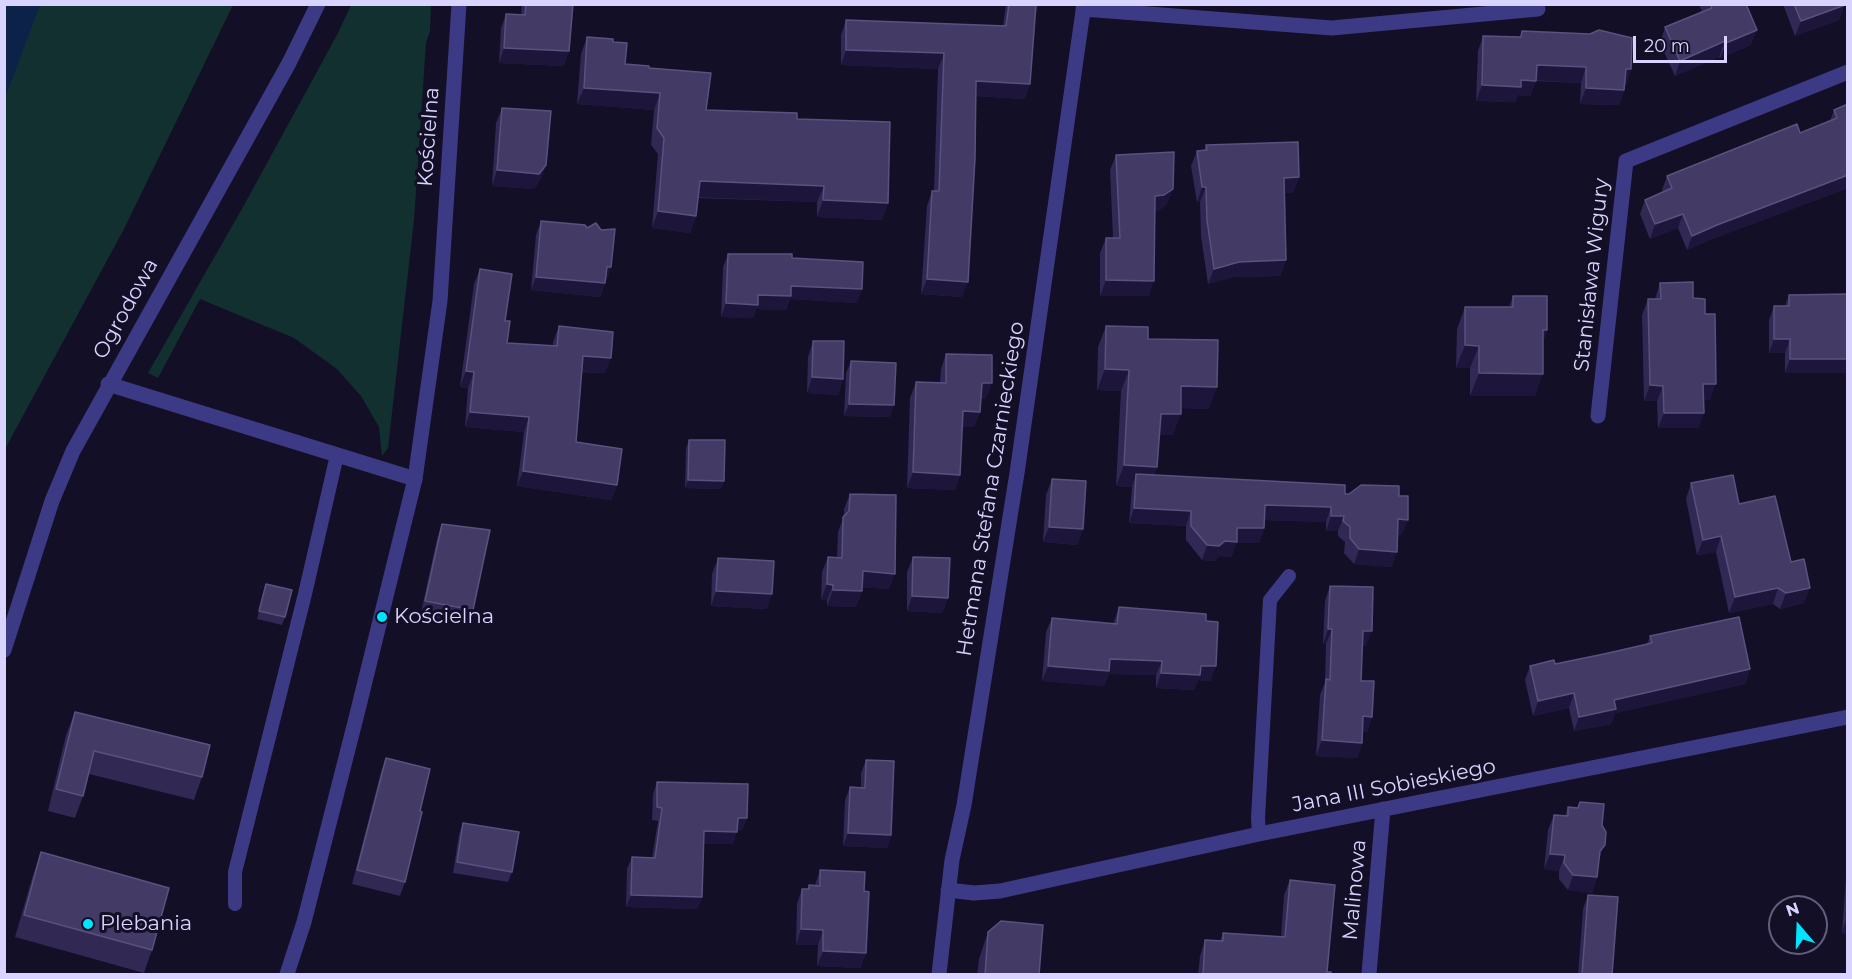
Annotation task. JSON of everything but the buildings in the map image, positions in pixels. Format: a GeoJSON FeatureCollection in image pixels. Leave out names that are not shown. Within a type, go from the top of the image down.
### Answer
{"type":"FeatureCollection","features":[{"type":"Feature","properties":{"kind":"street","name":"Ogrodowa"},"geometry":{"type":"LineString","coordinates":[[4,650],[52,501],[73,451],[108,384],[289,63],[318,4]]}},
{"type":"Feature","properties":{"kind":"street","name":"Kościelna"},"geometry":{"type":"LineString","coordinates":[[287,975],[304,922],[415,479],[440,301],[459,4]]}},
{"type":"Feature","properties":{"kind":"street","name":"Hetmana Stefana Czarnieckiego"},"geometry":{"type":"LineString","coordinates":[[939,975],[948,890],[1017,473],[1084,7],[1332,28],[1538,9]]}},
{"type":"Feature","properties":{"kind":"street","name":"Stanisława Wigury"},"geometry":{"type":"LineString","coordinates":[[1598,416],[1626,161],[1848,72]]}},
{"type":"Feature","properties":{"kind":"street"},"geometry":{"type":"LineString","coordinates":[[108,384],[415,479]]}},
{"type":"Feature","properties":{"kind":"street","name":"Jana III Sobieskiego"},"geometry":{"type":"LineString","coordinates":[[948,890],[974,893],[1000,891],[1259,834],[1848,717]]}},
{"type":"Feature","properties":{"kind":"street","name":"Malinowa"},"geometry":{"type":"LineString","coordinates":[[1369,975],[1383,809]]}},
{"type":"Feature","properties":{"kind":"lane"},"geometry":{"type":"LineString","coordinates":[[235,904],[235,872],[305,594],[337,455]]}},
{"type":"Feature","properties":{"kind":"lane"},"geometry":{"type":"LineString","coordinates":[[1259,834],[1270,600],[1289,576]]}},
{"type":"Feature","properties":{"kind":"green space"},"geometry":{"type":"Polygon","coordinates":[[[5,5],[233,5],[124,229],[5,449],[5,5]]]}},
{"type":"Feature","properties":{"kind":"green space"},"geometry":{"type":"Polygon","coordinates":[[[351,5],[431,5],[430,31],[426,43],[414,220],[388,448],[382,456],[379,427],[361,396],[337,369],[294,338],[200,299],[158,378],[148,373],[243,207],[351,5]]]}},
{"type":"Feature","properties":{"kind":"water"},"geometry":{"type":"Polygon","coordinates":[[[4,5],[40,5],[5,98],[4,5]]]}},
{"type":"Feature","properties":{"kind":"place","name":"Kościelna"},"geometry":{"type":"Point","coordinates":[382,617]}},
{"type":"Feature","properties":{"kind":"place","name":"Plebania"},"geometry":{"type":"Point","coordinates":[88,924]}}]}
